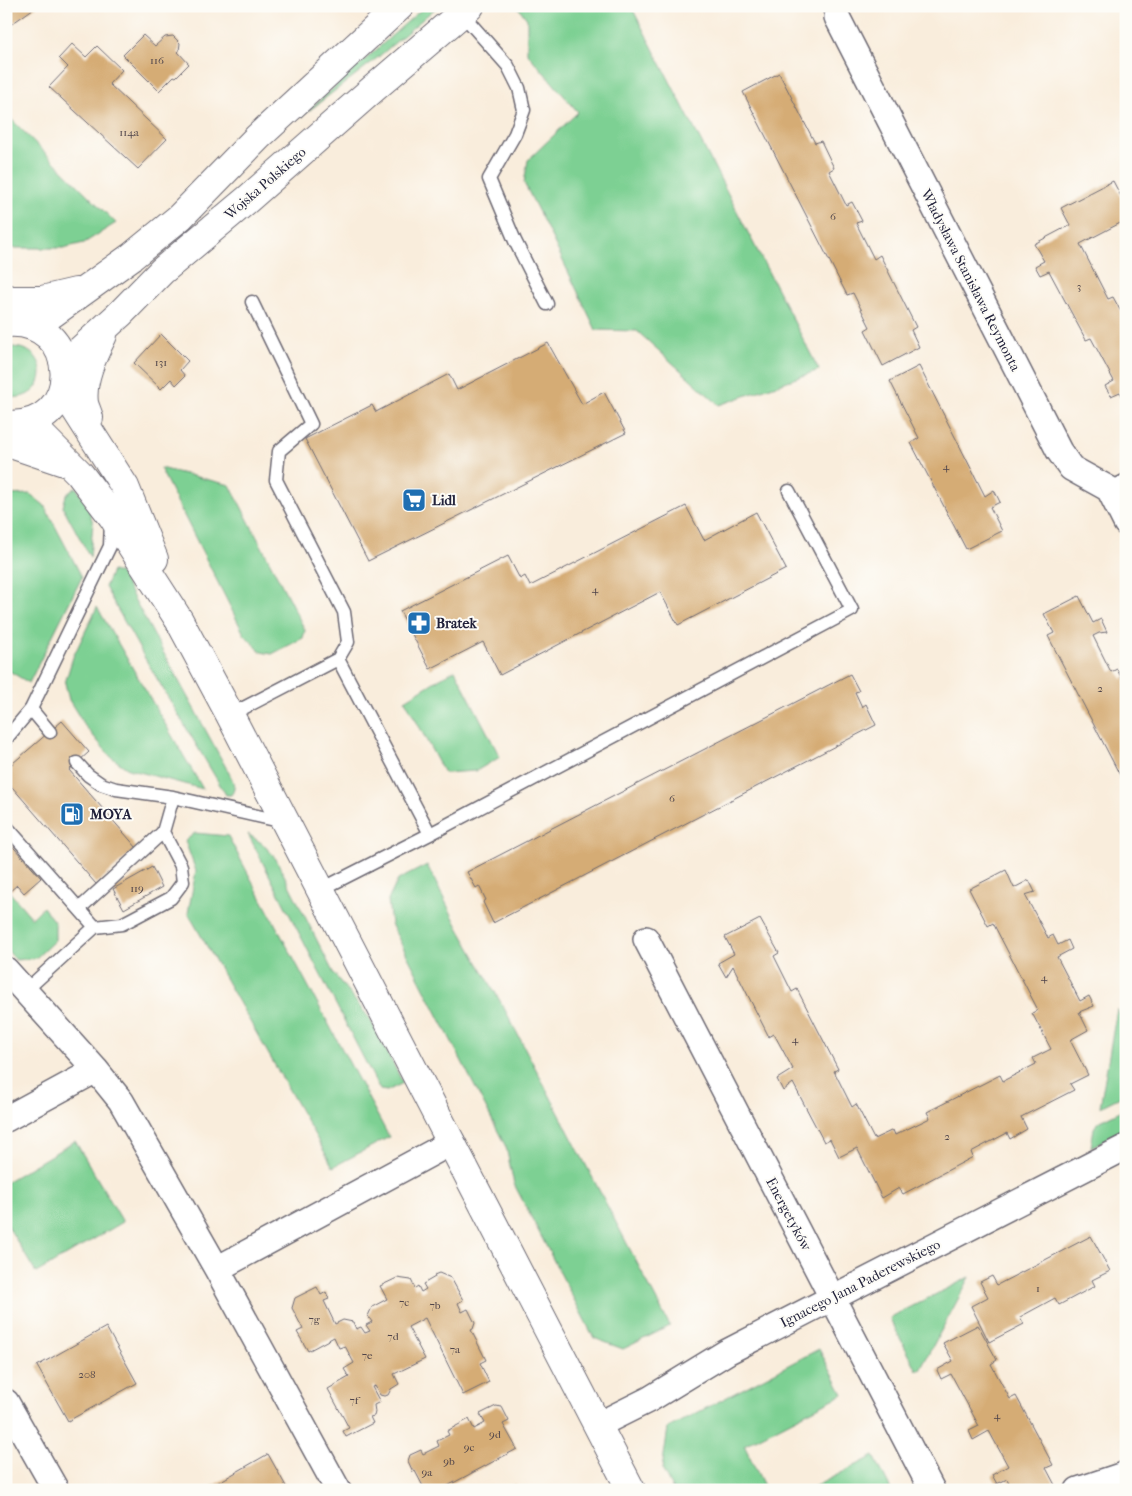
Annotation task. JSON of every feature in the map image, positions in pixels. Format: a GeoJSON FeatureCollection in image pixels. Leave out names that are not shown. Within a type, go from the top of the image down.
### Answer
{"type":"FeatureCollection","features":[{"type":"Feature","properties":{"kind":"street"},"geometry":{"type":"LineString","coordinates":[[12,318],[49,316],[138,252],[180,217],[258,137],[400,6]]}},
{"type":"Feature","properties":{"kind":"street","name":"Wojska Polskiego"},"geometry":{"type":"LineString","coordinates":[[64,374],[110,323],[162,271],[466,10]]}},
{"type":"Feature","properties":{"kind":"street","name":"Władysława Stanisława Reymonta"},"geometry":{"type":"LineString","coordinates":[[837,17],[1059,451],[1071,468],[1117,485],[1126,523]]}},
{"type":"Feature","properties":{"kind":"street"},"geometry":{"type":"LineString","coordinates":[[12,318],[11,300],[42,300],[85,290]]}},
{"type":"Feature","properties":{"kind":"street"},"geometry":{"type":"LineString","coordinates":[[12,318],[48,335],[59,349],[74,407],[124,487],[178,620]]}},
{"type":"Feature","properties":{"kind":"street"},"geometry":{"type":"LineString","coordinates":[[98,443],[84,403],[86,378],[95,352],[110,323]]}},
{"type":"Feature","properties":{"kind":"street"},"geometry":{"type":"LineString","coordinates":[[16,425],[40,419],[51,409],[60,397],[64,374]]}},
{"type":"Feature","properties":{"kind":"street"},"geometry":{"type":"LineString","coordinates":[[16,425],[39,433],[79,473],[112,516],[178,620],[230,715],[631,1490]]}},
{"type":"Feature","properties":{"kind":"street"},"geometry":{"type":"LineString","coordinates":[[6,445],[12,444],[70,464]]}},
{"type":"Feature","properties":{"kind":"street","name":"Energetyków"},"geometry":{"type":"LineString","coordinates":[[646,939],[932,1490]]}},
{"type":"Feature","properties":{"kind":"street"},"geometry":{"type":"LineString","coordinates":[[6,970],[96,1070],[121,1101],[217,1269],[338,1490]]}},
{"type":"Feature","properties":{"kind":"street"},"geometry":{"type":"LineString","coordinates":[[6,1119],[96,1070]]}},
{"type":"Feature","properties":{"kind":"street"},"geometry":{"type":"LineString","coordinates":[[217,1269],[452,1142]]}},
{"type":"Feature","properties":{"kind":"street","name":"Ignacego Jana Paderewskiego"},"geometry":{"type":"LineString","coordinates":[[598,1425],[650,1398],[727,1352],[1126,1147]]}},
{"type":"Feature","properties":{"kind":"street"},"geometry":{"type":"LineString","coordinates":[[6,1402],[13,1430],[56,1490]]}},
{"type":"Feature","properties":{"kind":"street"},"geometry":{"type":"LineString","coordinates":[[1078,1490],[1126,1474]]}},
{"type":"Feature","properties":{"kind":"lane"},"geometry":{"type":"LineString","coordinates":[[466,10],[508,66],[519,88],[524,110],[515,134],[489,179],[515,241],[547,304]]}},
{"type":"Feature","properties":{"kind":"lane"},"geometry":{"type":"LineString","coordinates":[[230,715],[338,659],[348,642],[344,612],[276,480],[279,451],[311,424],[252,302]]}},
{"type":"Feature","properties":{"kind":"lane"},"geometry":{"type":"LineString","coordinates":[[320,890],[430,834],[852,610],[789,491]]}},
{"type":"Feature","properties":{"kind":"lane"},"geometry":{"type":"LineString","coordinates":[[6,739],[31,709],[110,546],[112,516]]}},
{"type":"Feature","properties":{"kind":"lane"},"geometry":{"type":"LineString","coordinates":[[338,659],[430,834]]}},
{"type":"Feature","properties":{"kind":"lane"},"geometry":{"type":"LineString","coordinates":[[31,709],[50,732]]}},
{"type":"Feature","properties":{"kind":"lane"},"geometry":{"type":"LineString","coordinates":[[77,763],[88,775],[101,784],[116,789],[173,798],[284,822]]}},
{"type":"Feature","properties":{"kind":"lane"},"geometry":{"type":"LineString","coordinates":[[79,909],[163,832],[173,798]]}},
{"type":"Feature","properties":{"kind":"lane"},"geometry":{"type":"LineString","coordinates":[[6,826],[95,927]]}},
{"type":"Feature","properties":{"kind":"lane"},"geometry":{"type":"LineString","coordinates":[[25,991],[95,927],[122,924],[171,898],[183,882],[181,866],[163,832]]}},
{"type":"Feature","properties":{"kind":"green space"},"geometry":{"type":"Polygon","coordinates":[[[425,6],[438,6],[376,59],[301,117],[425,6]]]}},
{"type":"Feature","properties":{"kind":"green space"},"geometry":{"type":"Polygon","coordinates":[[[631,6],[819,370],[719,405],[637,331],[596,330],[524,183],[528,160],[578,112],[527,53],[527,19],[518,7],[631,6]]]}},
{"type":"Feature","properties":{"kind":"green space"},"geometry":{"type":"Polygon","coordinates":[[[6,114],[116,223],[84,243],[63,248],[6,248],[6,114]]]}},
{"type":"Feature","properties":{"kind":"green space"},"geometry":{"type":"Polygon","coordinates":[[[12,347],[26,350],[35,356],[40,365],[41,375],[38,385],[31,392],[20,397],[6,397],[6,349],[12,347]]]}},
{"type":"Feature","properties":{"kind":"green space"},"geometry":{"type":"Polygon","coordinates":[[[160,468],[230,485],[305,630],[303,638],[272,654],[261,652],[244,634],[160,468]]]}},
{"type":"Feature","properties":{"kind":"green space"},"geometry":{"type":"Polygon","coordinates":[[[76,487],[88,507],[93,523],[90,557],[63,507],[66,495],[76,487]]]}},
{"type":"Feature","properties":{"kind":"green space"},"geometry":{"type":"Polygon","coordinates":[[[30,494],[44,505],[82,577],[29,683],[6,669],[6,495],[30,494]]]}},
{"type":"Feature","properties":{"kind":"green space"},"geometry":{"type":"Polygon","coordinates":[[[112,571],[120,573],[229,773],[234,787],[231,795],[226,795],[105,587],[112,571]]]}},
{"type":"Feature","properties":{"kind":"green space"},"geometry":{"type":"Polygon","coordinates":[[[97,607],[203,789],[128,769],[111,757],[85,726],[69,700],[65,683],[73,657],[97,607]]]}},
{"type":"Feature","properties":{"kind":"green space"},"geometry":{"type":"Polygon","coordinates":[[[455,670],[500,757],[476,771],[444,773],[405,700],[455,670]]]}},
{"type":"Feature","properties":{"kind":"green space"},"geometry":{"type":"Polygon","coordinates":[[[195,833],[228,836],[389,1137],[333,1167],[188,913],[196,871],[185,841],[195,833]]]}},
{"type":"Feature","properties":{"kind":"green space"},"geometry":{"type":"Polygon","coordinates":[[[248,834],[263,844],[276,859],[334,974],[370,1019],[403,1083],[387,1091],[380,1090],[248,834]]]}},
{"type":"Feature","properties":{"kind":"green space"},"geometry":{"type":"Polygon","coordinates":[[[427,865],[670,1326],[623,1349],[594,1338],[514,1184],[506,1147],[391,924],[388,900],[398,880],[427,865]]]}},
{"type":"Feature","properties":{"kind":"green space"},"geometry":{"type":"Polygon","coordinates":[[[6,888],[32,918],[43,907],[55,923],[55,940],[36,958],[16,960],[6,949],[6,888]]]}},
{"type":"Feature","properties":{"kind":"green space"},"geometry":{"type":"Polygon","coordinates":[[[1117,1009],[1126,1026],[1126,1094],[1100,1107],[1117,1009]]]}},
{"type":"Feature","properties":{"kind":"green space"},"geometry":{"type":"Polygon","coordinates":[[[1126,1108],[1126,1129],[1091,1147],[1094,1128],[1098,1122],[1126,1108]]]}},
{"type":"Feature","properties":{"kind":"green space"},"geometry":{"type":"Polygon","coordinates":[[[75,1141],[123,1222],[36,1273],[6,1223],[6,1182],[75,1141]]]}},
{"type":"Feature","properties":{"kind":"green space"},"geometry":{"type":"Polygon","coordinates":[[[970,1277],[920,1370],[917,1370],[890,1319],[891,1317],[970,1277]]]}},
{"type":"Feature","properties":{"kind":"green space"},"geometry":{"type":"Polygon","coordinates":[[[819,1349],[843,1394],[744,1445],[766,1490],[673,1490],[662,1469],[668,1428],[819,1349]]]}},
{"type":"Feature","properties":{"kind":"green space"},"geometry":{"type":"Polygon","coordinates":[[[874,1456],[891,1490],[808,1490],[874,1456]]]}},
{"type":"Feature","properties":{"kind":"building"},"geometry":{"type":"Polygon","coordinates":[[[6,6],[37,6],[6,28],[6,6]]]}},
{"type":"Feature","properties":{"kind":"building"},"geometry":{"type":"Polygon","coordinates":[[[143,35],[155,46],[165,37],[173,36],[180,43],[178,52],[189,64],[159,91],[123,55],[143,35]]]}},
{"type":"Feature","properties":{"kind":"building"},"geometry":{"type":"Polygon","coordinates":[[[72,44],[86,57],[97,46],[122,70],[109,84],[167,139],[138,169],[49,87],[68,67],[59,58],[72,44]]]}},
{"type":"Feature","properties":{"kind":"building"},"geometry":{"type":"Polygon","coordinates":[[[779,73],[815,143],[821,141],[834,168],[829,171],[846,205],[852,202],[862,221],[856,223],[874,259],[880,255],[916,327],[911,330],[919,347],[883,366],[865,330],[870,327],[853,293],[847,295],[743,92],[779,73]]]}},
{"type":"Feature","properties":{"kind":"building"},"geometry":{"type":"Polygon","coordinates":[[[1113,181],[1126,206],[1126,220],[1080,244],[1108,299],[1113,297],[1126,321],[1126,403],[1120,392],[1111,396],[1105,386],[1114,381],[1091,338],[1086,340],[1049,271],[1040,275],[1035,266],[1044,261],[1034,244],[1070,225],[1061,208],[1113,181]]]}},
{"type":"Feature","properties":{"kind":"building"},"geometry":{"type":"Polygon","coordinates":[[[161,334],[188,361],[180,370],[185,376],[176,385],[171,379],[161,389],[134,363],[161,334]]]}},
{"type":"Feature","properties":{"kind":"building","name":"Lidl"},"geometry":{"type":"Polygon","coordinates":[[[548,343],[582,404],[604,392],[626,433],[368,561],[305,439],[372,405],[376,412],[449,374],[457,390],[548,343]]]}},
{"type":"Feature","properties":{"kind":"building"},"geometry":{"type":"Polygon","coordinates":[[[919,366],[985,496],[994,490],[1000,502],[990,507],[1002,531],[966,549],[911,443],[919,438],[890,381],[919,366]]]}},
{"type":"Feature","properties":{"kind":"building"},"geometry":{"type":"Polygon","coordinates":[[[686,506],[704,540],[756,512],[786,569],[678,625],[660,592],[500,675],[483,642],[430,669],[400,611],[508,556],[520,579],[525,576],[530,586],[686,506]]]}},
{"type":"Feature","properties":{"kind":"building"},"geometry":{"type":"Polygon","coordinates":[[[1079,596],[1093,623],[1101,619],[1107,632],[1093,636],[1111,672],[1117,669],[1122,679],[1126,676],[1126,698],[1124,699],[1126,701],[1126,787],[1048,636],[1054,633],[1044,614],[1079,596]]]}},
{"type":"Feature","properties":{"kind":"building"},"geometry":{"type":"Polygon","coordinates":[[[850,674],[859,691],[855,692],[862,707],[866,704],[876,725],[493,923],[483,902],[486,900],[479,886],[476,888],[467,872],[850,674]]]}},
{"type":"Feature","properties":{"kind":"building","name":"MOYA"},"geometry":{"type":"Polygon","coordinates":[[[62,721],[89,752],[69,770],[137,848],[96,884],[6,780],[6,769],[62,721]]]}},
{"type":"Feature","properties":{"kind":"building"},"geometry":{"type":"Polygon","coordinates":[[[6,839],[41,878],[24,893],[17,885],[9,892],[6,888],[6,839]]]}},
{"type":"Feature","properties":{"kind":"building"},"geometry":{"type":"Polygon","coordinates":[[[152,867],[162,887],[124,909],[113,889],[152,867]]]}},
{"type":"Feature","properties":{"kind":"building"},"geometry":{"type":"Polygon","coordinates":[[[1006,870],[1014,888],[1029,880],[1035,892],[1025,895],[1048,938],[1053,935],[1058,945],[1068,940],[1072,949],[1057,957],[1080,1001],[1089,996],[1094,1006],[1079,1012],[1088,1030],[1070,1040],[1088,1075],[1070,1084],[1074,1090],[1021,1117],[1027,1129],[1010,1139],[1007,1133],[971,1152],[973,1157],[903,1194],[899,1188],[882,1198],[857,1148],[839,1157],[830,1139],[824,1142],[793,1083],[783,1091],[777,1079],[793,1069],[774,1034],[769,1037],[733,966],[726,977],[718,963],[734,954],[725,937],[760,919],[779,953],[774,956],[792,992],[797,989],[838,1069],[834,1071],[852,1107],[856,1104],[874,1139],[893,1130],[895,1135],[930,1118],[927,1112],[1000,1075],[1003,1081],[1036,1064],[1033,1058],[1051,1049],[1032,1013],[1038,1010],[993,923],[988,926],[969,889],[1006,870]]]}},
{"type":"Feature","properties":{"kind":"building"},"geometry":{"type":"Polygon","coordinates":[[[1091,1236],[1110,1271],[1092,1280],[1095,1286],[1059,1305],[1055,1298],[1020,1317],[1024,1324],[989,1342],[971,1306],[988,1297],[980,1282],[992,1276],[997,1285],[1091,1236]]]}},
{"type":"Feature","properties":{"kind":"building"},"geometry":{"type":"Polygon","coordinates":[[[439,1273],[451,1278],[463,1300],[458,1303],[462,1312],[468,1309],[475,1323],[471,1330],[486,1360],[480,1363],[489,1382],[463,1395],[425,1318],[408,1327],[425,1359],[394,1374],[399,1384],[391,1389],[388,1395],[380,1395],[375,1386],[372,1387],[380,1402],[374,1405],[374,1416],[370,1417],[373,1423],[346,1437],[343,1431],[349,1428],[328,1389],[349,1377],[344,1369],[354,1363],[345,1346],[339,1348],[334,1337],[308,1351],[297,1332],[303,1329],[292,1308],[295,1298],[317,1287],[321,1295],[326,1292],[329,1299],[324,1301],[335,1324],[343,1320],[353,1322],[356,1329],[361,1327],[365,1333],[370,1331],[366,1325],[372,1322],[368,1316],[372,1307],[387,1299],[380,1286],[397,1278],[411,1280],[415,1288],[418,1286],[421,1292],[426,1289],[423,1284],[439,1273]]]}},
{"type":"Feature","properties":{"kind":"building"},"geometry":{"type":"Polygon","coordinates":[[[978,1325],[997,1360],[991,1364],[1010,1399],[1016,1396],[1053,1465],[1046,1468],[1055,1485],[1046,1490],[1013,1490],[1007,1479],[997,1484],[992,1475],[1008,1466],[989,1431],[973,1440],[969,1431],[979,1426],[951,1374],[941,1379],[937,1370],[953,1361],[943,1343],[978,1325]]]}},
{"type":"Feature","properties":{"kind":"building"},"geometry":{"type":"Polygon","coordinates":[[[106,1327],[137,1383],[68,1421],[37,1366],[106,1327]]]}},
{"type":"Feature","properties":{"kind":"building"},"geometry":{"type":"Polygon","coordinates":[[[496,1406],[502,1407],[509,1421],[503,1424],[517,1449],[440,1490],[425,1490],[408,1461],[410,1455],[421,1450],[423,1454],[439,1446],[437,1441],[449,1435],[447,1431],[469,1419],[474,1429],[485,1423],[480,1414],[496,1406]]]}},
{"type":"Feature","properties":{"kind":"building"},"geometry":{"type":"Polygon","coordinates":[[[268,1454],[288,1490],[205,1490],[268,1454]]]}},
{"type":"Feature","properties":{"kind":"building"},"geometry":{"type":"Polygon","coordinates":[[[515,1484],[518,1490],[503,1490],[515,1484]]]}},
{"type":"Feature","properties":{"kind":"place","name":"Lidl"},"geometry":{"type":"Point","coordinates":[414,500]}},
{"type":"Feature","properties":{"kind":"place","name":"Bratek"},"geometry":{"type":"Point","coordinates":[419,623]}},
{"type":"Feature","properties":{"kind":"place","name":"MOYA"},"geometry":{"type":"Point","coordinates":[72,814]}}]}
